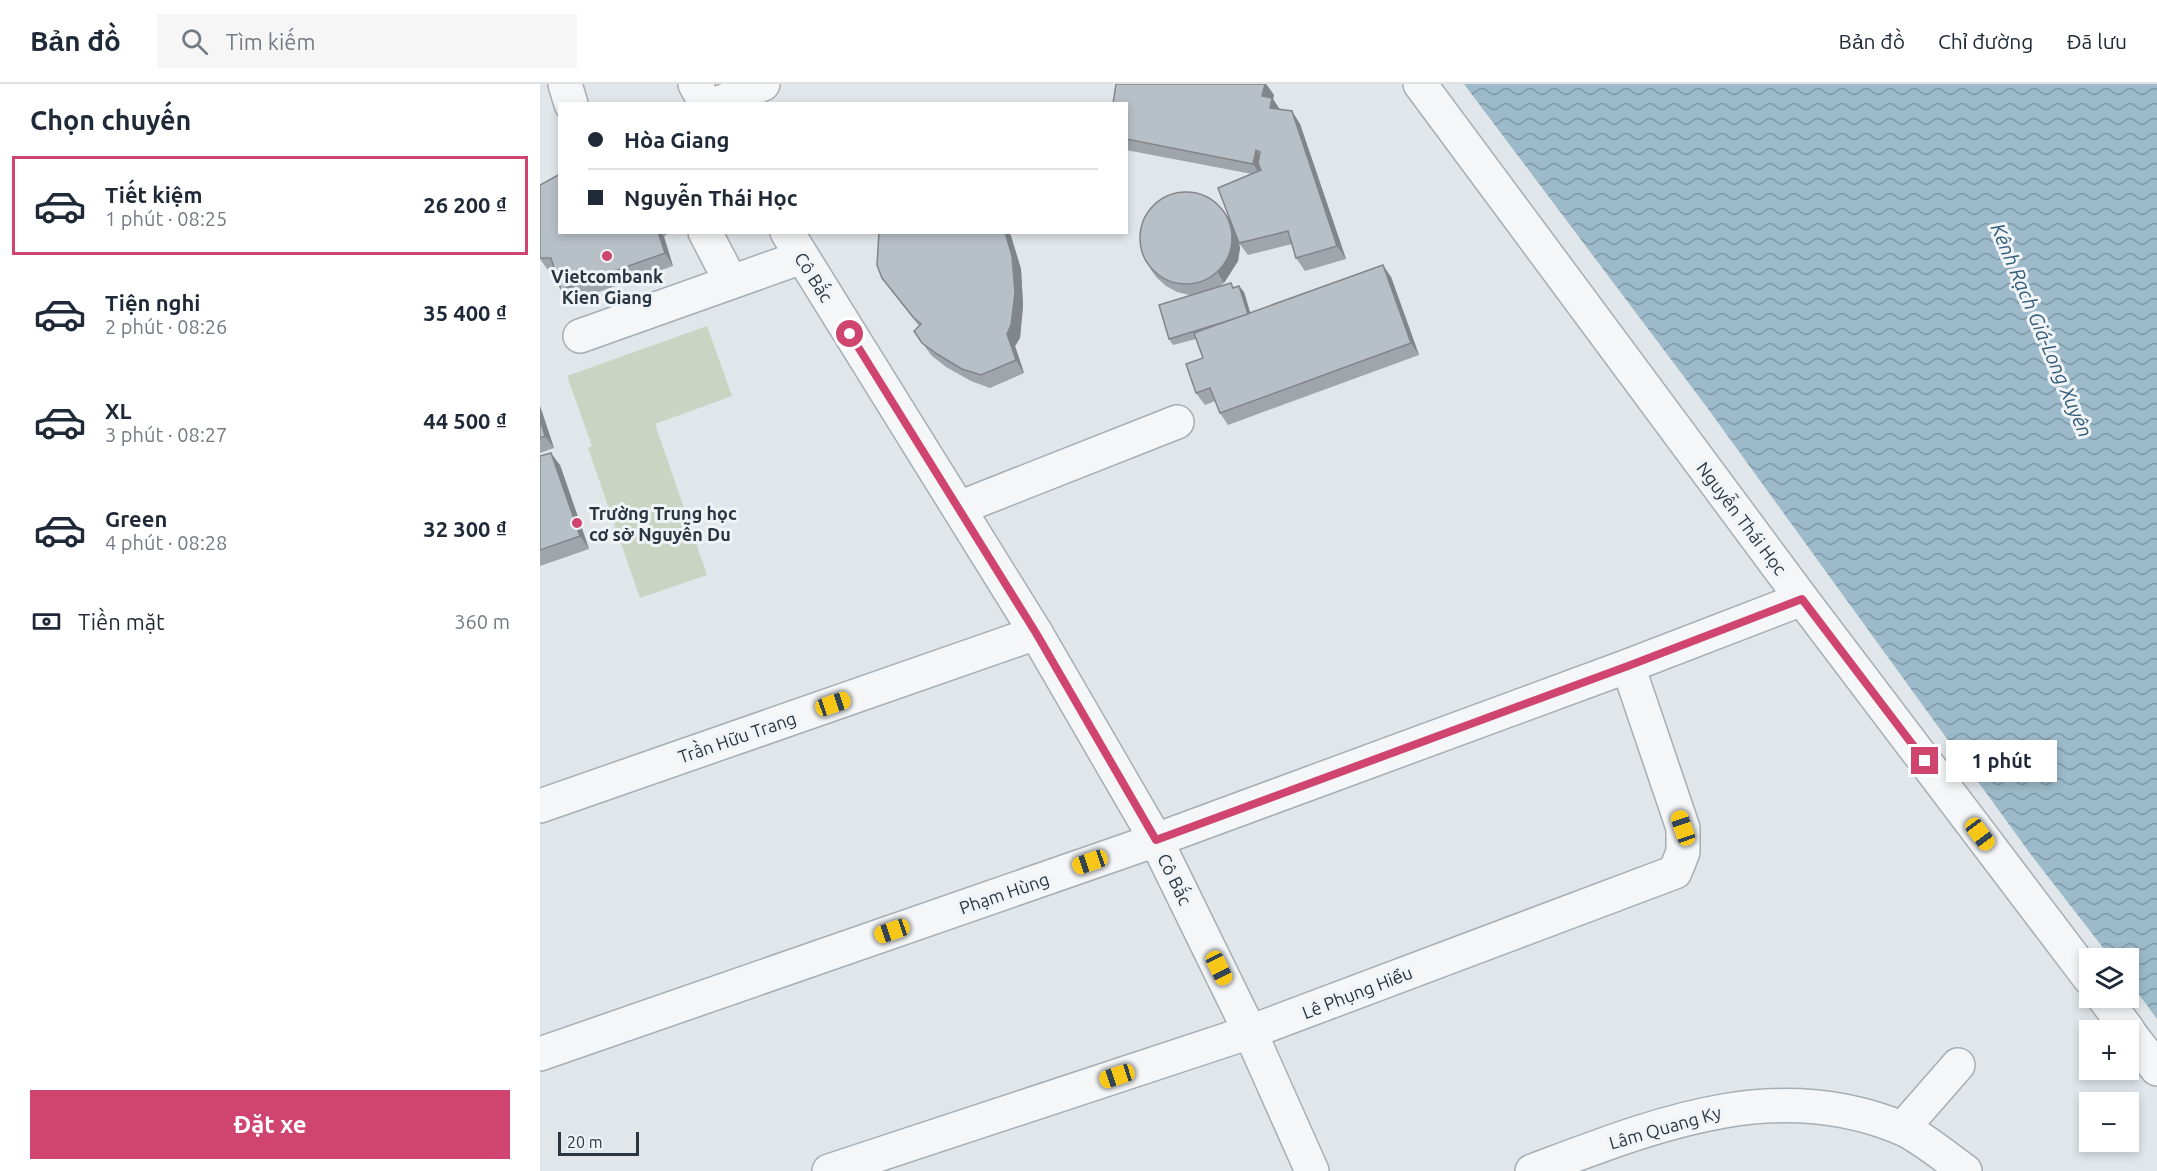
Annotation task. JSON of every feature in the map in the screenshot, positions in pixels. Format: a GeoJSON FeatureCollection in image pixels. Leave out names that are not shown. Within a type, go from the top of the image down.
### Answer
{"type":"FeatureCollection","features":[{"type":"Feature","properties":{"kind":"street"},"geometry":{"type":"LineString","coordinates":[[565,84],[570,102]]}},
{"type":"Feature","properties":{"kind":"street"},"geometry":{"type":"LineString","coordinates":[[695,84],[705,102]]}},
{"type":"Feature","properties":{"kind":"street"},"geometry":{"type":"LineString","coordinates":[[722,102],[763,84]]}},
{"type":"Feature","properties":{"kind":"street","name":"Nguyễn Thái Học"},"geometry":{"type":"LineString","coordinates":[[1420,84],[1802,599],[2079,964]]}},
{"type":"Feature","properties":{"kind":"street"},"geometry":{"type":"LineString","coordinates":[[706,234],[731,282]]}},
{"type":"Feature","properties":{"kind":"street"},"geometry":{"type":"LineString","coordinates":[[580,336],[731,282],[794,245]]}},
{"type":"Feature","properties":{"kind":"street","name":"Cô Bắc"},"geometry":{"type":"LineString","coordinates":[[794,245],[1036,633],[1156,840],[1250,1032],[1312,1171]]}},
{"type":"Feature","properties":{"kind":"street"},"geometry":{"type":"LineString","coordinates":[[959,508],[1177,422]]}},
{"type":"Feature","properties":{"kind":"street","name":"Phạm Hùng"},"geometry":{"type":"LineString","coordinates":[[540,1054],[1156,840],[1628,666],[1802,599]]}},
{"type":"Feature","properties":{"kind":"street","name":"Trần Hữu Trang"},"geometry":{"type":"LineString","coordinates":[[540,806],[1036,633]]}},
{"type":"Feature","properties":{"kind":"street","name":"Lê Phụng Hiểu"},"geometry":{"type":"LineString","coordinates":[[829,1171],[1250,1032],[1675,872],[1683,852],[1683,828],[1628,666]]}},
{"type":"Feature","properties":{"kind":"street"},"geometry":{"type":"LineString","coordinates":[[2139,1045],[2157,1069]]}},
{"type":"Feature","properties":{"kind":"street"},"geometry":{"type":"LineString","coordinates":[[1903,1128],[1958,1065]]}},
{"type":"Feature","properties":{"kind":"street","name":"Lâm Quang Ky"},"geometry":{"type":"LineString","coordinates":[[1532,1171],[1657,1125],[1731,1108],[1795,1104],[1844,1110],[1903,1128],[1965,1171]]}},
{"type":"Feature","properties":{"kind":"green space"},"geometry":{"type":"Polygon","coordinates":[[[707,326],[732,396],[655,424],[707,575],[640,598],[588,448],[592,446],[567,376],[707,326]]]}},
{"type":"Feature","properties":{"kind":"water","name":"Kênh Rạch Giá-Long Xuyên"},"geometry":{"type":"Polygon","coordinates":[[[1464,84],[2157,84],[2157,1019],[2139,995],[2139,948],[2103,948],[2029,852],[1706,406],[1464,84]]]}},
{"type":"Feature","properties":{"kind":"building"},"geometry":{"type":"Polygon","coordinates":[[[1116,84],[1265,84],[1262,96],[1272,98],[1270,108],[1292,111],[1337,246],[1296,258],[1288,231],[1239,243],[1218,188],[1261,170],[1258,163],[1260,152],[1256,150],[1253,164],[1128,139],[1128,102],[1113,102],[1116,84]]]}},
{"type":"Feature","properties":{"kind":"building","name":"Vietcombank Kien Giang"},"geometry":{"type":"Polygon","coordinates":[[[558,175],[558,234],[659,234],[665,253],[561,290],[551,258],[540,258],[540,185],[558,175]]]}},
{"type":"Feature","properties":{"kind":"building"},"geometry":{"type":"Polygon","coordinates":[[[1177,192],[1195,192],[1212,199],[1225,212],[1232,229],[1232,247],[1225,264],[1212,277],[1195,284],[1177,284],[1160,277],[1147,264],[1140,247],[1140,229],[1147,212],[1160,199],[1177,192]]]}},
{"type":"Feature","properties":{"kind":"building"},"geometry":{"type":"Polygon","coordinates":[[[879,234],[1006,234],[1012,256],[1015,293],[1011,325],[1007,334],[1016,360],[981,375],[962,369],[937,354],[922,343],[914,331],[921,324],[882,278],[877,265],[879,234]]]}},
{"type":"Feature","properties":{"kind":"building"},"geometry":{"type":"Polygon","coordinates":[[[1383,265],[1411,343],[1220,413],[1210,388],[1196,393],[1186,364],[1203,358],[1194,333],[1383,265]]]}},
{"type":"Feature","properties":{"kind":"building"},"geometry":{"type":"Polygon","coordinates":[[[1231,283],[1233,288],[1239,286],[1248,314],[1169,339],[1159,305],[1231,283]]]}},
{"type":"Feature","properties":{"kind":"building"},"geometry":{"type":"Polygon","coordinates":[[[540,419],[545,436],[540,438],[540,419]]]}},
{"type":"Feature","properties":{"kind":"building"},"geometry":{"type":"Polygon","coordinates":[[[551,453],[580,536],[540,550],[540,456],[551,453]]]}},
{"type":"Feature","properties":{"kind":"place","name":"Vietcombank Kien Giang"},"geometry":{"type":"Point","coordinates":[607,256]}},
{"type":"Feature","properties":{"kind":"place","name":"Trường Trung học cơ sở Nguyễn Du"},"geometry":{"type":"Point","coordinates":[577,523]}},
{"type":"Feature","properties":{"kind":"route"},"geometry":{"type":"LineString","coordinates":[[850,334],[1036,633],[1156,840],[1628,666],[1802,599],[1925,761]]}}]}
